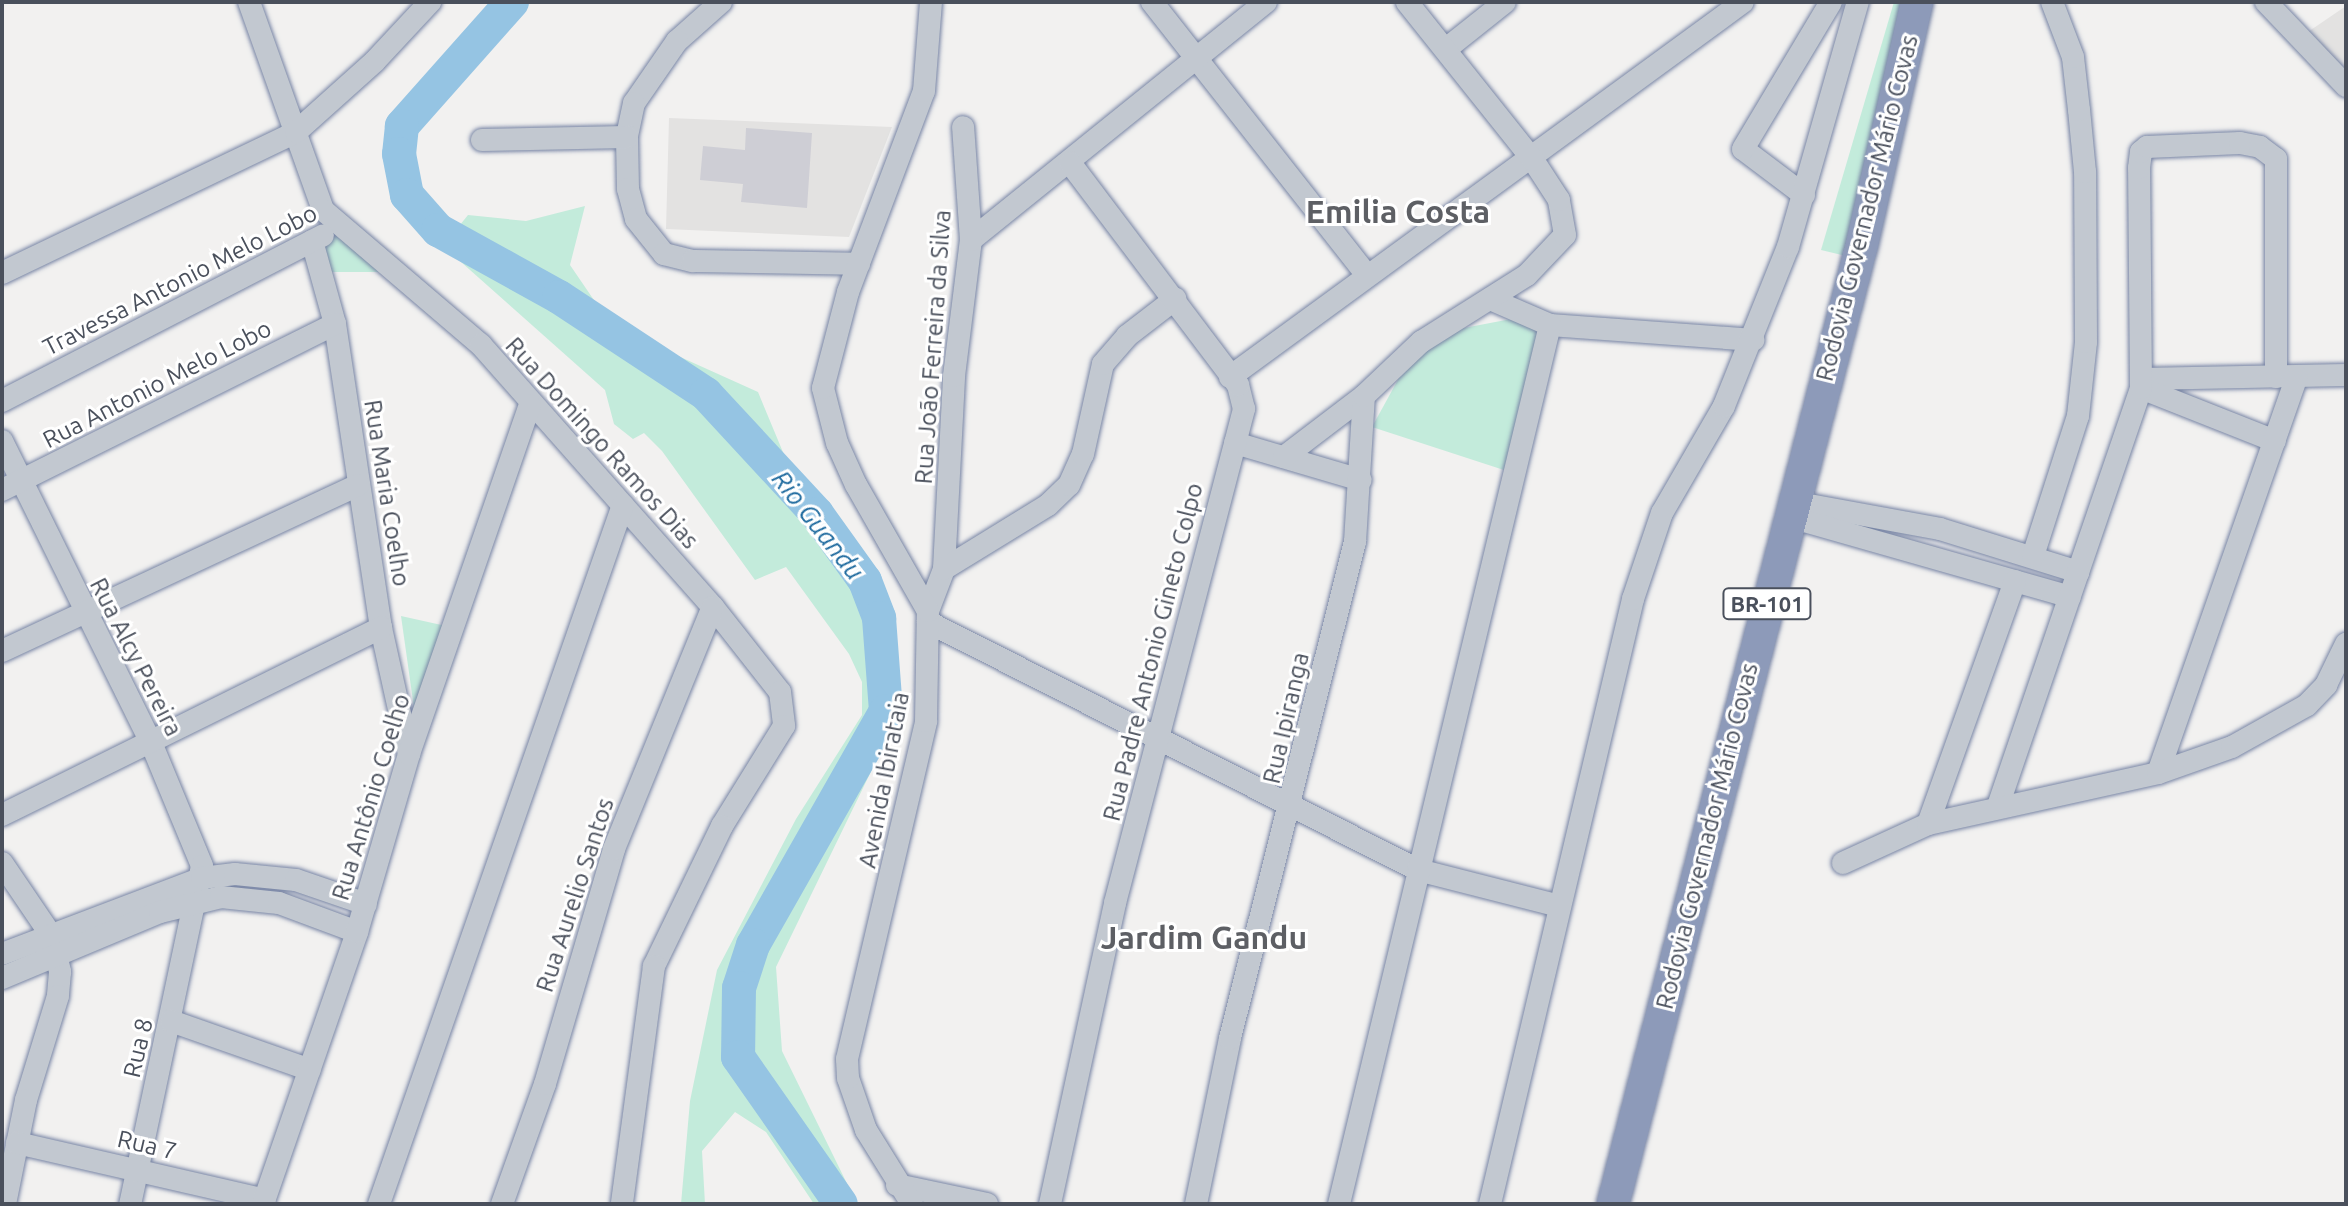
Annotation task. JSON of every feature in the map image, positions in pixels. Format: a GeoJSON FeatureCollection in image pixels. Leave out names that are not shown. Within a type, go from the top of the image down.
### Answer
{"type":"FeatureCollection","features":[{"type":"Feature","properties":{"kind":"highway","name":"Rodovia Governador Mário Covas"},"geometry":{"type":"LineString","coordinates":[[1613,1204],[1862,244],[1917,2]]}},
{"type":"Feature","properties":{"kind":"street","name":"Rua Domingo Ramos Dias"},"geometry":{"type":"LineString","coordinates":[[249,2],[296,132],[314,194],[339,228],[444,308],[623,505],[773,680],[784,726],[722,826],[654,966],[622,1204]]}},
{"type":"Feature","properties":{"kind":"street"},"geometry":{"type":"LineString","coordinates":[[2,273],[296,132],[366,70],[430,2]]}},
{"type":"Feature","properties":{"kind":"street"},"geometry":{"type":"LineString","coordinates":[[721,2],[677,41],[650,72],[634,103],[627,137],[628,189],[636,219],[664,254],[693,261],[859,264]]}},
{"type":"Feature","properties":{"kind":"street"},"geometry":{"type":"LineString","coordinates":[[931,2],[924,91],[834,335],[823,388],[837,443],[856,485],[928,617],[1291,809],[1418,870],[1559,906]]}},
{"type":"Feature","properties":{"kind":"street"},"geometry":{"type":"LineString","coordinates":[[1152,2],[1367,275]]}},
{"type":"Feature","properties":{"kind":"street"},"geometry":{"type":"LineString","coordinates":[[971,240],[1070,163],[1194,57],[1266,2]]}},
{"type":"Feature","properties":{"kind":"street"},"geometry":{"type":"LineString","coordinates":[[1284,457],[1364,396],[1421,342],[1527,275],[1565,235],[1559,200],[1533,160],[1407,2]]}},
{"type":"Feature","properties":{"kind":"street"},"geometry":{"type":"LineString","coordinates":[[1446,49],[1505,2]]}},
{"type":"Feature","properties":{"kind":"street"},"geometry":{"type":"LineString","coordinates":[[1230,377],[1367,275],[1533,160],[1743,2]]}},
{"type":"Feature","properties":{"kind":"street"},"geometry":{"type":"LineString","coordinates":[[1804,195],[1743,149],[1831,2]]}},
{"type":"Feature","properties":{"kind":"street"},"geometry":{"type":"LineString","coordinates":[[1490,1204],[1559,906],[1648,556],[1662,513],[1724,406],[1753,340],[1804,195],[1858,2]]}},
{"type":"Feature","properties":{"kind":"street"},"geometry":{"type":"LineString","coordinates":[[2033,556],[2078,416],[2086,342],[2086,211],[2079,110],[2073,57],[2052,2]]}},
{"type":"Feature","properties":{"kind":"street"},"geometry":{"type":"LineString","coordinates":[[2280,6],[2346,86]]}},
{"type":"Feature","properties":{"kind":"street","name":"Rua João Ferreira da Silva"},"geometry":{"type":"LineString","coordinates":[[928,617],[944,569],[954,376],[971,240],[963,127]]}},
{"type":"Feature","properties":{"kind":"street"},"geometry":{"type":"LineString","coordinates":[[482,140],[627,137]]}},
{"type":"Feature","properties":{"kind":"street"},"geometry":{"type":"LineString","coordinates":[[1998,806],[2141,383],[2139,156],[2161,144],[2240,143],[2260,147],[2276,159],[2287,377],[2275,441],[2158,773]]}},
{"type":"Feature","properties":{"kind":"street","name":"Rua Padre Antonio Gineto Colpo"},"geometry":{"type":"LineString","coordinates":[[1050,1204],[1115,903],[1244,402],[1175,299],[1070,163]]}},
{"type":"Feature","properties":{"kind":"street","name":"Travessa Antonio Melo Lobo"},"geometry":{"type":"LineString","coordinates":[[2,401],[339,228]]}},
{"type":"Feature","properties":{"kind":"street","name":"Rua Maria Coelho"},"geometry":{"type":"LineString","coordinates":[[312,241],[335,324],[381,628],[409,754]]}},
{"type":"Feature","properties":{"kind":"street"},"geometry":{"type":"LineString","coordinates":[[944,569],[1048,505],[1069,485],[1083,454],[1103,364],[1127,336],[1175,299]]}},
{"type":"Feature","properties":{"kind":"street"},"geometry":{"type":"LineString","coordinates":[[1490,299],[1550,325],[1753,340]]}},
{"type":"Feature","properties":{"kind":"street","name":"Rua Antonio Melo Lobo"},"geometry":{"type":"LineString","coordinates":[[2,490],[335,324]]}},
{"type":"Feature","properties":{"kind":"street"},"geometry":{"type":"LineString","coordinates":[[1339,1204],[1550,325]]}},
{"type":"Feature","properties":{"kind":"street"},"geometry":{"type":"LineString","coordinates":[[2141,383],[2346,375]]}},
{"type":"Feature","properties":{"kind":"street"},"geometry":{"type":"LineString","coordinates":[[2141,383],[2275,441]]}},
{"type":"Feature","properties":{"kind":"street","name":"Rua Ipiranga"},"geometry":{"type":"LineString","coordinates":[[1196,1204],[1230,1038],[1291,809],[1355,542],[1364,396]]}},
{"type":"Feature","properties":{"kind":"street","name":"Rua Antônio Coelho"},"geometry":{"type":"LineString","coordinates":[[264,1202],[357,932],[409,754],[530,405]]}},
{"type":"Feature","properties":{"kind":"street","name":"Rua Alcy Pereira"},"geometry":{"type":"LineString","coordinates":[[2,441],[24,479],[83,612],[152,745],[200,856],[202,878],[196,902]]}},
{"type":"Feature","properties":{"kind":"street"},"geometry":{"type":"LineString","coordinates":[[1235,443],[1361,480]]}},
{"type":"Feature","properties":{"kind":"street"},"geometry":{"type":"LineString","coordinates":[[2,651],[358,485]]}},
{"type":"Feature","properties":{"kind":"street"},"geometry":{"type":"LineString","coordinates":[[379,1204],[623,505]]}},
{"type":"Feature","properties":{"kind":"street"},"geometry":{"type":"LineString","coordinates":[[1791,510],[2007,546],[2078,572]]}},
{"type":"Feature","properties":{"kind":"street"},"geometry":{"type":"LineString","coordinates":[[1791,510],[2070,597]]}},
{"type":"Feature","properties":{"kind":"street"},"geometry":{"type":"LineString","coordinates":[[1928,824],[2006,578],[2007,546]]}},
{"type":"Feature","properties":{"kind":"street","name":"Rua Aurelio Santos"},"geometry":{"type":"LineString","coordinates":[[502,1204],[545,1084],[614,849],[713,607]]}},
{"type":"Feature","properties":{"kind":"street","name":"Avenida Ibirataia"},"geometry":{"type":"LineString","coordinates":[[912,1204],[897,1185],[866,1130],[848,1078],[847,1059],[926,721],[928,617]]}},
{"type":"Feature","properties":{"kind":"street"},"geometry":{"type":"LineString","coordinates":[[2,815],[152,745],[381,628]]}},
{"type":"Feature","properties":{"kind":"street"},"geometry":{"type":"LineString","coordinates":[[1843,863],[1928,824],[1998,806],[2158,773],[2232,747],[2307,705],[2326,685],[2346,644]]}},
{"type":"Feature","properties":{"kind":"street"},"geometry":{"type":"LineString","coordinates":[[2,863],[54,944],[58,996],[26,1100],[5,1204]]}},
{"type":"Feature","properties":{"kind":"street"},"geometry":{"type":"LineString","coordinates":[[2,978],[54,944],[202,878],[261,873],[366,904]]}},
{"type":"Feature","properties":{"kind":"street"},"geometry":{"type":"LineString","coordinates":[[2,954],[54,944],[196,902],[249,896],[357,932]]}},
{"type":"Feature","properties":{"kind":"street","name":"Rua 8"},"geometry":{"type":"LineString","coordinates":[[130,1204],[196,902]]}},
{"type":"Feature","properties":{"kind":"street"},"geometry":{"type":"LineString","coordinates":[[171,1021],[310,1070]]}},
{"type":"Feature","properties":{"kind":"street"},"geometry":{"type":"LineString","coordinates":[[2,1109],[26,1100]]}},
{"type":"Feature","properties":{"kind":"street","name":"Rua 7"},"geometry":{"type":"LineString","coordinates":[[17,1143],[264,1202]]}},
{"type":"Feature","properties":{"kind":"street"},"geometry":{"type":"LineString","coordinates":[[897,1185],[987,1204]]}},
{"type":"Feature","properties":{"kind":"shaded area"},"geometry":{"type":"Polygon","coordinates":[[[2346,6],[2346,76],[2299,38],[2346,6]]]}},
{"type":"Feature","properties":{"kind":"shaded area"},"geometry":{"type":"Polygon","coordinates":[[[669,118],[892,127],[849,237],[666,229],[669,118]]]}},
{"type":"Feature","properties":{"kind":"green space"},"geometry":{"type":"Polygon","coordinates":[[[1894,2],[1912,2],[1846,256],[1821,250],[1894,2]]]}},
{"type":"Feature","properties":{"kind":"green space"},"geometry":{"type":"Polygon","coordinates":[[[585,206],[570,265],[598,306],[667,351],[758,392],[790,469],[879,589],[893,636],[898,716],[776,967],[782,1051],[857,1204],[814,1204],[766,1132],[735,1112],[702,1151],[705,1204],[681,1204],[690,1101],[717,970],[796,819],[862,715],[862,682],[849,654],[786,567],[755,580],[662,451],[644,433],[633,439],[614,424],[605,390],[443,246],[468,215],[526,221],[585,206]]]}},
{"type":"Feature","properties":{"kind":"green space"},"geometry":{"type":"Polygon","coordinates":[[[329,232],[400,272],[321,272],[320,244],[329,232]]]}},
{"type":"Feature","properties":{"kind":"green space"},"geometry":{"type":"Polygon","coordinates":[[[1511,319],[1533,325],[1546,338],[1510,472],[1372,427],[1411,356],[1443,332],[1511,319]]]}},
{"type":"Feature","properties":{"kind":"green space"},"geometry":{"type":"Polygon","coordinates":[[[401,616],[455,628],[414,708],[401,616]]]}},
{"type":"Feature","properties":{"kind":"building"},"geometry":{"type":"Polygon","coordinates":[[[746,128],[812,133],[807,208],[741,202],[743,184],[700,180],[703,146],[745,150],[746,128]]]}},
{"type":"Feature","properties":{"kind":"waterway","name":"Rio Guandu"},"geometry":{"type":"LineString","coordinates":[[512,2],[402,126],[399,154],[407,195],[438,230],[559,297],[706,394],[817,514],[865,581],[879,618],[886,711],[753,945],[739,988],[738,1057],[841,1204]]}},
{"type":"Feature","properties":{"kind":"district","name":"Emilia Costa"},"geometry":{"type":"Point","coordinates":[1398,211]}},
{"type":"Feature","properties":{"kind":"district","name":"Jardim Gandu"},"geometry":{"type":"Point","coordinates":[1204,937]}}]}
